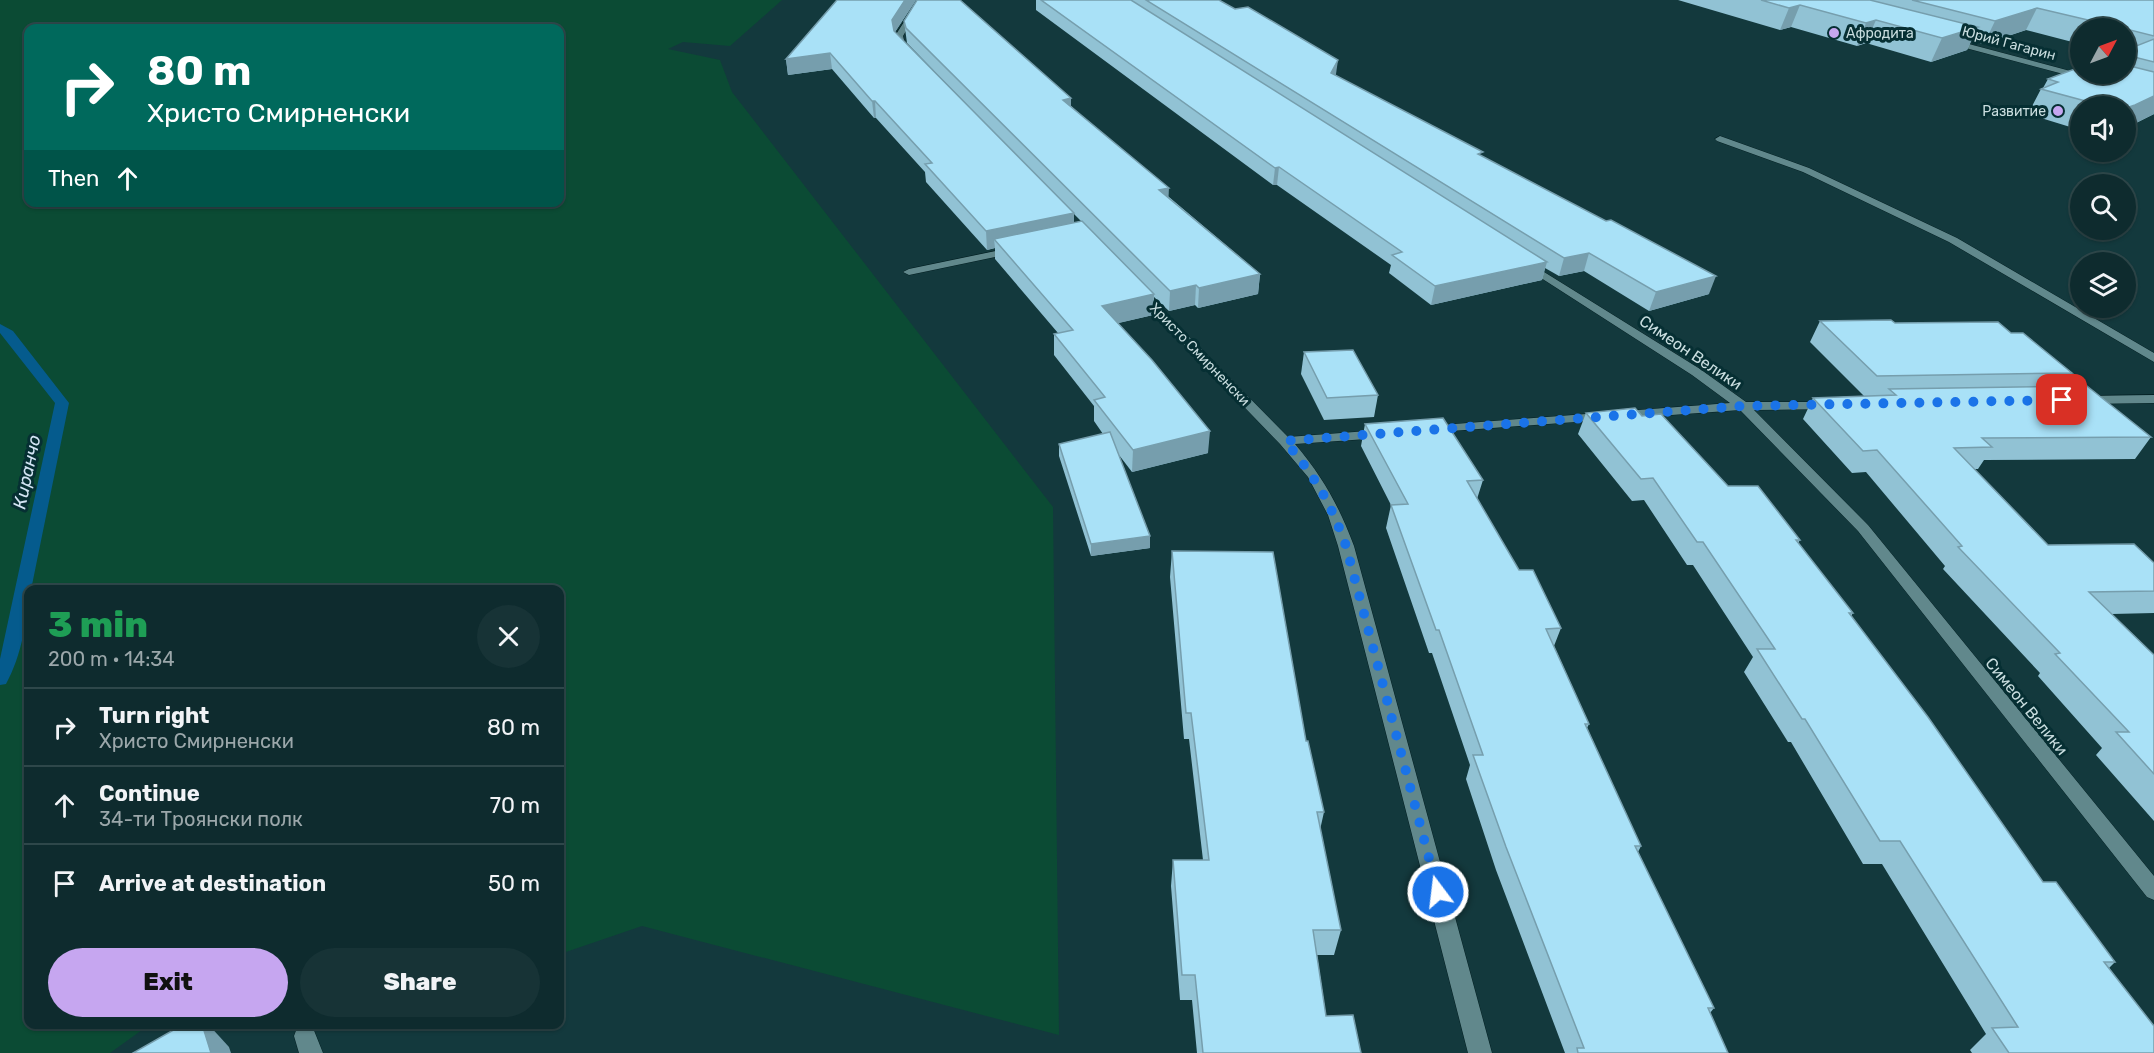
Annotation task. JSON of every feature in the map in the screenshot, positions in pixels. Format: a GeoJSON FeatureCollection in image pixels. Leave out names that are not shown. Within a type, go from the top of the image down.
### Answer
{"type":"FeatureCollection","features":[{"type":"Feature","properties":{"kind":"street"},"geometry":{"type":"LineString","coordinates":[[917,62],[901,45],[899,36],[921,0]]}},
{"type":"Feature","properties":{"kind":"street","name":"Юрий Гагарин"},"geometry":{"type":"LineString","coordinates":[[1936,37],[2070,74]]}},
{"type":"Feature","properties":{"kind":"street"},"geometry":{"type":"LineString","coordinates":[[1720,139],[1806,170],[1953,240],[2154,358]]}},
{"type":"Feature","properties":{"kind":"street"},"geometry":{"type":"LineString","coordinates":[[909,272],[1026,248]]}},
{"type":"Feature","properties":{"kind":"street","name":"Симеон Велики"},"geometry":{"type":"LineString","coordinates":[[1517,258],[1696,372],[1743,406],[1805,467],[1863,528],[2154,891]]}},
{"type":"Feature","properties":{"kind":"street","name":"Христо Смирненски"},"geometry":{"type":"LineString","coordinates":[[1126,278],[1285,441],[1314,476],[1335,515],[1346,546],[1480,1053]]}},
{"type":"Feature","properties":{"kind":"street"},"geometry":{"type":"LineString","coordinates":[[2072,400],[2154,399]]}},
{"type":"Feature","properties":{"kind":"street"},"geometry":{"type":"LineString","coordinates":[[1414,431],[1743,406],[1848,404]]}},
{"type":"Feature","properties":{"kind":"street"},"geometry":{"type":"LineString","coordinates":[[1285,441],[1390,433]]}},
{"type":"Feature","properties":{"kind":"green space"},"geometry":{"type":"Polygon","coordinates":[[[0,0],[782,0],[730,46],[683,42],[668,49],[720,60],[732,92],[1053,507],[1059,1035],[642,926],[564,953],[564,585],[24,585],[24,1029],[143,1029],[110,1053],[0,1053],[0,0]]]}},
{"type":"Feature","properties":{"kind":"building"},"geometry":{"type":"Polygon","coordinates":[[[837,0],[905,0],[892,20],[894,31],[1074,213],[986,231],[925,164],[932,163],[875,101],[872,101],[830,53],[786,59],[837,0]]]}},
{"type":"Feature","properties":{"kind":"building"},"geometry":{"type":"Polygon","coordinates":[[[917,0],[960,0],[1071,98],[1063,100],[1169,188],[1159,190],[1260,274],[1199,288],[1196,285],[1170,291],[906,28],[904,21],[917,0]]]}},
{"type":"Feature","properties":{"kind":"building"},"geometry":{"type":"Polygon","coordinates":[[[1041,0],[1131,0],[1547,262],[1435,286],[1392,255],[1402,252],[1279,167],[1275,168],[1041,0]]]}},
{"type":"Feature","properties":{"kind":"building"},"geometry":{"type":"Polygon","coordinates":[[[1146,0],[1219,0],[1235,9],[1248,7],[1338,60],[1331,73],[1483,152],[1478,154],[1606,221],[1611,220],[1716,276],[1656,292],[1589,253],[1564,258],[1146,0]]]}},
{"type":"Feature","properties":{"kind":"building"},"geometry":{"type":"Polygon","coordinates":[[[1761,0],[1870,0],[1978,27],[1942,38],[1876,20],[1866,23],[1800,5],[1789,8],[1761,0]]]}},
{"type":"Feature","properties":{"kind":"building"},"geometry":{"type":"Polygon","coordinates":[[[1912,0],[2154,0],[2154,36],[2136,32],[2136,18],[2080,18],[2037,8],[1995,21],[1912,0]]]}},
{"type":"Feature","properties":{"kind":"building"},"geometry":{"type":"Polygon","coordinates":[[[2154,39],[2154,62],[2136,58],[2136,46],[2154,39]]]}},
{"type":"Feature","properties":{"kind":"building"},"geometry":{"type":"Polygon","coordinates":[[[2136,68],[2154,72],[2154,96],[2136,105],[2136,96],[2070,97],[2041,89],[2058,82],[2048,79],[2070,71],[2070,84],[2136,84],[2136,68]]]}},
{"type":"Feature","properties":{"kind":"building"},"geometry":{"type":"Polygon","coordinates":[[[1082,221],[1154,294],[1102,306],[1152,360],[1210,431],[1133,450],[1094,400],[1105,397],[1054,334],[1073,330],[994,239],[1082,221]]]}},
{"type":"Feature","properties":{"kind":"building"},"geometry":{"type":"Polygon","coordinates":[[[1891,320],[1895,323],[1998,322],[2011,333],[2023,333],[2072,373],[1877,376],[1820,321],[1891,320]]]}},
{"type":"Feature","properties":{"kind":"building"},"geometry":{"type":"Polygon","coordinates":[[[1353,350],[1378,395],[1327,398],[1304,352],[1353,350]]]}},
{"type":"Feature","properties":{"kind":"building"},"geometry":{"type":"Polygon","coordinates":[[[2087,386],[2151,437],[1982,438],[1992,447],[1954,448],[2048,545],[2134,544],[2154,563],[2154,591],[2089,592],[2154,655],[2154,774],[2116,732],[2129,732],[2055,654],[2060,653],[1958,547],[1962,546],[1877,450],[1863,451],[1813,398],[1896,395],[1889,389],[2087,386]]]}},
{"type":"Feature","properties":{"kind":"building"},"geometry":{"type":"Polygon","coordinates":[[[1635,408],[1642,416],[1661,414],[1728,486],[1758,486],[1800,540],[1796,540],[1853,613],[1849,613],[1928,717],[2043,882],[2056,882],[2115,962],[2104,962],[2154,1026],[2154,1053],[2009,1053],[1992,1028],[2018,1027],[1900,841],[1880,841],[1805,719],[1802,719],[1757,649],[1775,649],[1703,542],[1697,542],[1653,478],[1641,479],[1586,413],[1635,408]]]}},
{"type":"Feature","properties":{"kind":"building"},"geometry":{"type":"Polygon","coordinates":[[[1443,418],[1483,480],[1467,481],[1519,570],[1533,570],[1561,628],[1546,629],[1589,724],[1585,724],[1641,846],[1635,846],[1714,1008],[1708,1008],[1728,1053],[1578,1053],[1577,1048],[1584,1048],[1473,755],[1483,755],[1439,630],[1436,630],[1391,505],[1408,504],[1365,424],[1443,418]]]}},
{"type":"Feature","properties":{"kind":"building"},"geometry":{"type":"Polygon","coordinates":[[[1110,432],[1150,536],[1091,544],[1059,444],[1110,432]]]}},
{"type":"Feature","properties":{"kind":"building"},"geometry":{"type":"Polygon","coordinates":[[[1172,551],[1273,552],[1306,741],[1308,741],[1324,812],[1317,812],[1341,930],[1313,930],[1326,1016],[1353,1015],[1361,1053],[1203,1053],[1195,975],[1182,975],[1173,860],[1209,860],[1191,713],[1186,713],[1172,551]]]}},
{"type":"Feature","properties":{"kind":"building"},"geometry":{"type":"Polygon","coordinates":[[[175,1029],[204,1029],[211,1053],[133,1053],[175,1029]]]}},
{"type":"Feature","properties":{"kind":"waterway","name":"Киранчо"},"geometry":{"type":"LineString","coordinates":[[0,328],[9,334],[62,403],[7,666],[0,679]]}},
{"type":"Feature","properties":{"kind":"place","name":"Афродита"},"geometry":{"type":"Point","coordinates":[1834,33]}},
{"type":"Feature","properties":{"kind":"place","name":"Развитие"},"geometry":{"type":"Point","coordinates":[2058,111]}},
{"type":"Feature","properties":{"kind":"route"},"geometry":{"type":"LineString","coordinates":[[1438,892],[1346,546],[1335,515],[1314,476],[1285,441],[1743,406],[2062,400]]}}]}
